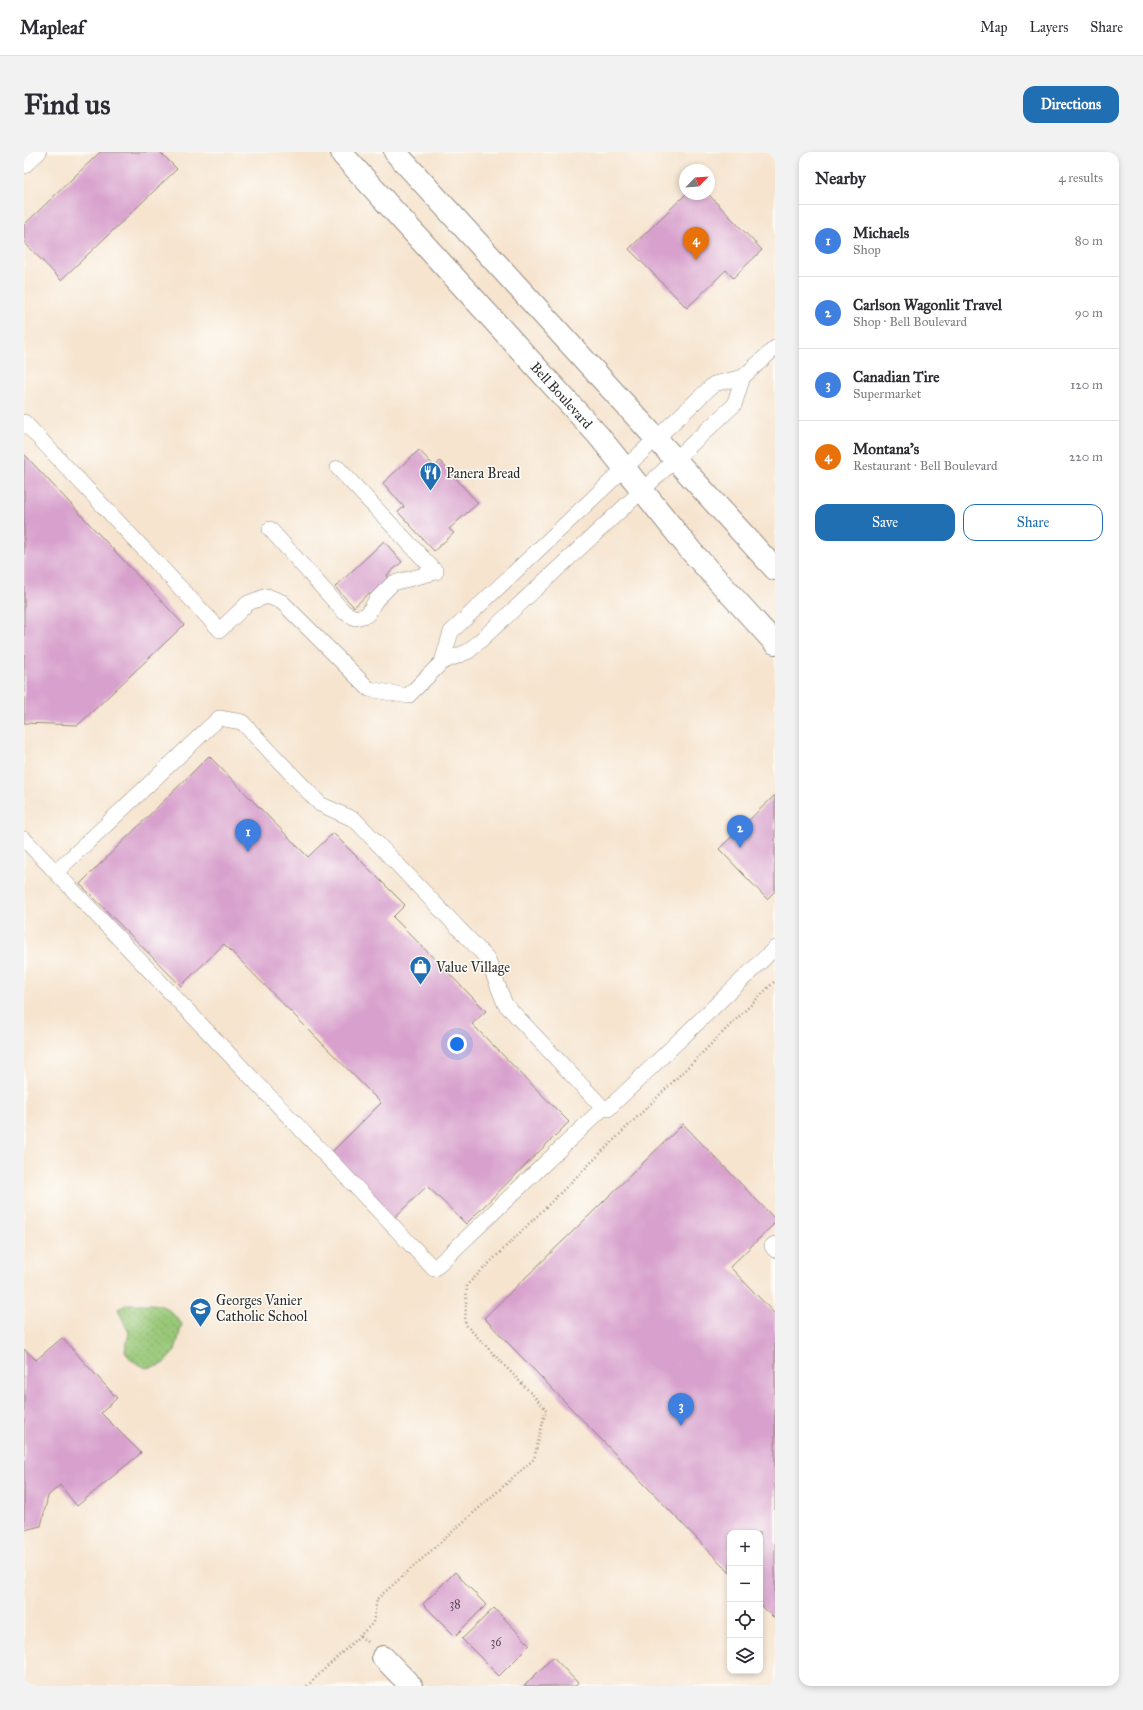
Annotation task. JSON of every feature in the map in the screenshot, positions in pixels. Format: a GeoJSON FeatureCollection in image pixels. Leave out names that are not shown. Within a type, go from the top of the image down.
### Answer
{"type":"FeatureCollection","features":[{"type":"Feature","properties":{"kind":"main road","name":"Bell Boulevard"},"geometry":{"type":"LineString","coordinates":[[342,152],[342,155],[598,435],[691,552],[775,643]]}},
{"type":"Feature","properties":{"kind":"main road"},"geometry":{"type":"LineString","coordinates":[[395,152],[775,569]]}},
{"type":"Feature","properties":{"kind":"main road"},"geometry":{"type":"LineString","coordinates":[[383,1657],[412,1686]]}},
{"type":"Feature","properties":{"kind":"lane"},"geometry":{"type":"LineString","coordinates":[[24,166],[39,152]]}},
{"type":"Feature","properties":{"kind":"lane"},"geometry":{"type":"LineString","coordinates":[[442,662],[451,632],[624,467],[714,384],[743,377],[775,348]]}},
{"type":"Feature","properties":{"kind":"lane"},"geometry":{"type":"LineString","coordinates":[[24,422],[220,630],[248,604],[266,596],[282,602],[369,689],[408,696],[442,662],[469,651],[676,461],[734,405],[743,377]]}},
{"type":"Feature","properties":{"kind":"lane"},"geometry":{"type":"LineString","coordinates":[[270,529],[344,612],[355,618],[367,615],[376,600],[393,583],[436,572],[338,468]]}},
{"type":"Feature","properties":{"kind":"lane"},"geometry":{"type":"LineString","coordinates":[[56,872],[219,718],[242,722],[320,804],[354,820],[487,958],[505,1004],[603,1108],[608,1109],[775,948]]}},
{"type":"Feature","properties":{"kind":"lane"},"geometry":{"type":"LineString","coordinates":[[24,839],[434,1269],[603,1108]]}},
{"type":"Feature","properties":{"kind":"lane"},"geometry":{"type":"LineString","coordinates":[[775,1244],[772,1246],[775,1250]]}},
{"type":"Feature","properties":{"kind":"path"},"geometry":{"type":"LineString","coordinates":[[307,1686],[373,1623],[377,1598],[534,1459],[546,1409],[465,1324],[467,1285],[775,981]]}},
{"type":"Feature","properties":{"kind":"green space"},"geometry":{"type":"Polygon","coordinates":[[[128,1304],[153,1304],[164,1307],[169,1310],[182,1324],[175,1351],[162,1365],[146,1368],[131,1360],[125,1351],[129,1333],[118,1309],[128,1304]]]}},
{"type":"Feature","properties":{"kind":"building"},"geometry":{"type":"Polygon","coordinates":[[[100,152],[160,152],[177,169],[61,280],[24,242],[24,225],[100,152]]]}},
{"type":"Feature","properties":{"kind":"building"},"geometry":{"type":"Polygon","coordinates":[[[680,200],[714,200],[762,250],[733,278],[726,270],[687,308],[629,249],[680,200]]]}},
{"type":"Feature","properties":{"kind":"building","name":"Panera Bread"},"geometry":{"type":"Polygon","coordinates":[[[419,450],[435,467],[440,461],[478,503],[449,529],[454,533],[434,551],[398,512],[404,507],[383,483],[419,450]]]}},
{"type":"Feature","properties":{"kind":"building"},"geometry":{"type":"Polygon","coordinates":[[[24,454],[184,625],[78,725],[24,723],[24,454]]]}},
{"type":"Feature","properties":{"kind":"building"},"geometry":{"type":"Polygon","coordinates":[[[384,541],[402,562],[387,575],[388,579],[372,594],[368,594],[354,607],[335,587],[384,541]]]}},
{"type":"Feature","properties":{"kind":"building"},"geometry":{"type":"Polygon","coordinates":[[[209,756],[308,857],[333,833],[405,905],[393,917],[486,1011],[472,1024],[569,1122],[466,1224],[427,1186],[392,1220],[328,1156],[381,1103],[224,944],[181,986],[80,884],[209,756]]]}},
{"type":"Feature","properties":{"kind":"building"},"geometry":{"type":"Polygon","coordinates":[[[775,795],[775,891],[767,899],[719,849],[775,795]]]}},
{"type":"Feature","properties":{"kind":"building"},"geometry":{"type":"Polygon","coordinates":[[[683,1124],[775,1219],[775,1223],[730,1267],[775,1314],[775,1619],[763,1607],[763,1530],[727,1530],[727,1570],[484,1318],[683,1124]]]}},
{"type":"Feature","properties":{"kind":"building"},"geometry":{"type":"Polygon","coordinates":[[[62,1338],[117,1398],[101,1413],[141,1453],[77,1506],[60,1485],[48,1496],[41,1526],[24,1530],[24,1349],[36,1360],[62,1338]]]}},
{"type":"Feature","properties":{"kind":"building"},"geometry":{"type":"Polygon","coordinates":[[[455,1572],[486,1605],[455,1636],[423,1604],[455,1572]]]}},
{"type":"Feature","properties":{"kind":"building"},"geometry":{"type":"Polygon","coordinates":[[[494,1608],[530,1645],[499,1676],[462,1639],[494,1608]]]}},
{"type":"Feature","properties":{"kind":"building"},"geometry":{"type":"Polygon","coordinates":[[[553,1657],[578,1683],[576,1686],[524,1686],[553,1657]]]}},
{"type":"Feature","properties":{"kind":"place","name":"Montana's"},"geometry":{"type":"Point","coordinates":[696,260]}},
{"type":"Feature","properties":{"kind":"place","name":"Panera Bread"},"geometry":{"type":"Point","coordinates":[430,492]}},
{"type":"Feature","properties":{"kind":"place","name":"Carlson Wagonlit Travel"},"geometry":{"type":"Point","coordinates":[740,848]}},
{"type":"Feature","properties":{"kind":"place","name":"Michaels"},"geometry":{"type":"Point","coordinates":[248,852]}},
{"type":"Feature","properties":{"kind":"place","name":"Value Village"},"geometry":{"type":"Point","coordinates":[421,986]}},
{"type":"Feature","properties":{"kind":"place","name":"Georges Vanier Catholic School"},"geometry":{"type":"Point","coordinates":[200,1328]}},
{"type":"Feature","properties":{"kind":"place","name":"Canadian Tire"},"geometry":{"type":"Point","coordinates":[681,1426]}}]}
